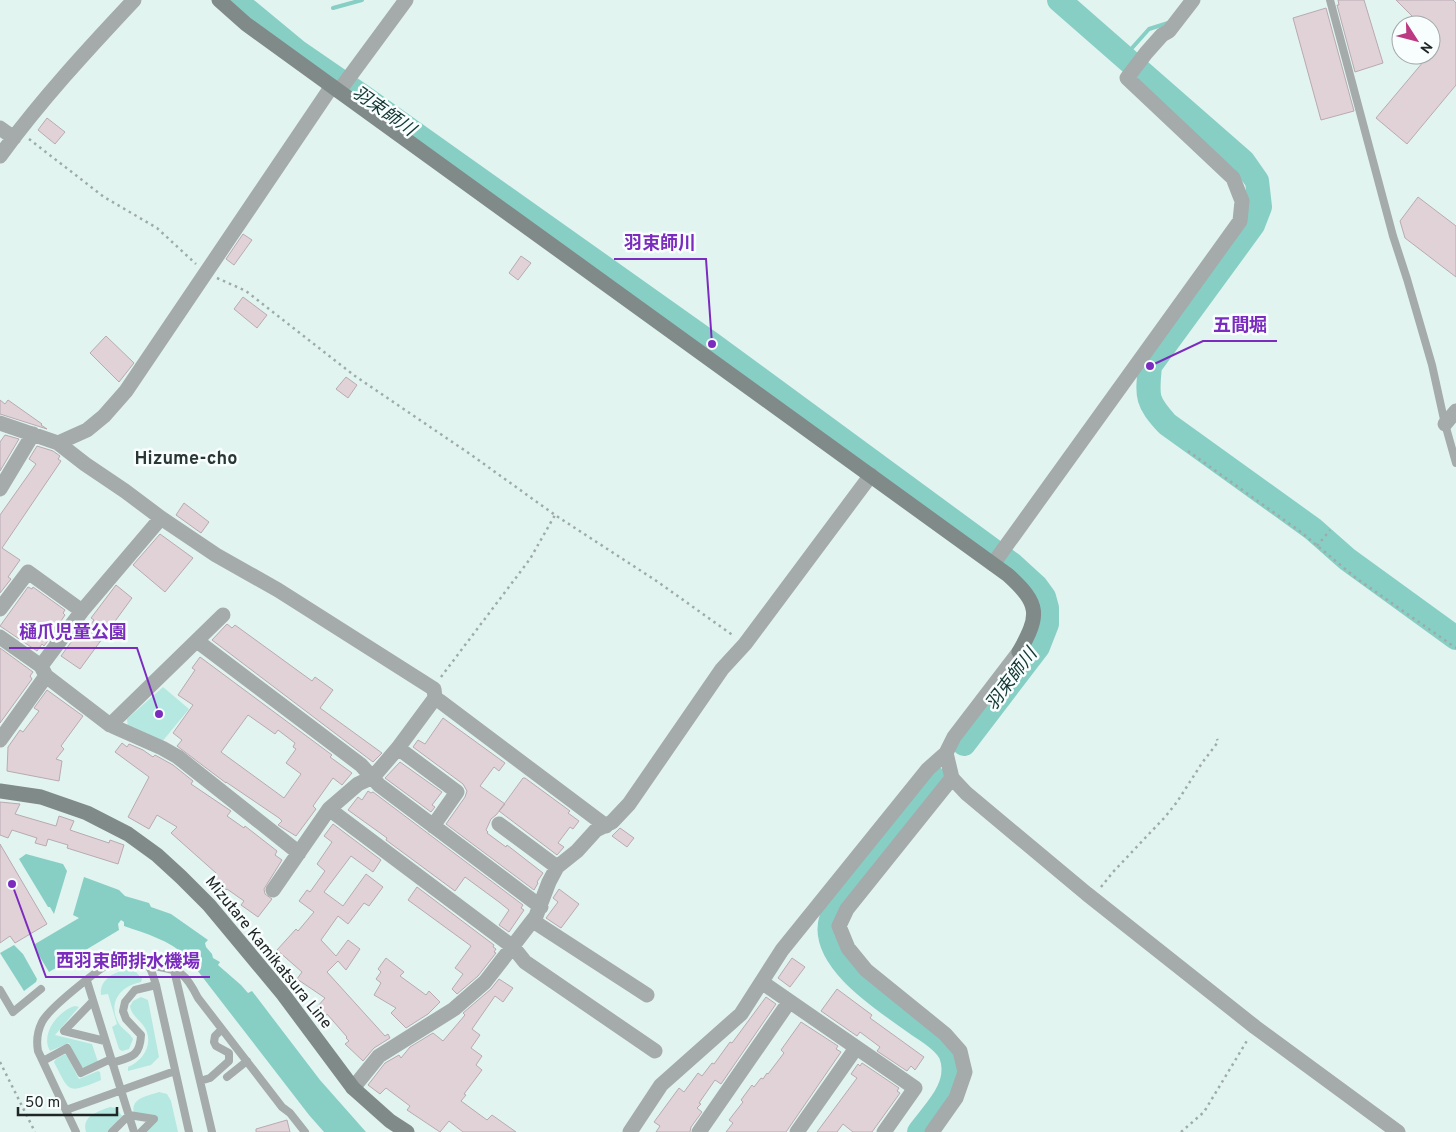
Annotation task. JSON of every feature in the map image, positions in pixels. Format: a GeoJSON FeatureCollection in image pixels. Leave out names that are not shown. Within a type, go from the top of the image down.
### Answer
{"type":"FeatureCollection","features":[{"type":"Feature","properties":{"kind":"street"},"geometry":{"type":"LineString","coordinates":[[0,156],[99,37],[134,0]]}},
{"type":"Feature","properties":{"kind":"street"},"geometry":{"type":"LineString","coordinates":[[219,0],[246,24],[993,564],[1023,589],[1030,599],[1034,614],[1031,631],[1019,652],[954,737],[946,753],[928,769],[782,950],[763,983],[741,1014],[661,1085],[630,1132]]}},
{"type":"Feature","properties":{"kind":"street"},"geometry":{"type":"LineString","coordinates":[[58,444],[87,430],[104,416],[126,391],[335,88],[406,0]]}},
{"type":"Feature","properties":{"kind":"street"},"geometry":{"type":"LineString","coordinates":[[993,564],[1240,221],[1242,201],[1233,178],[1127,78],[1162,35],[1169,31],[1193,0]]}},
{"type":"Feature","properties":{"kind":"street"},"geometry":{"type":"LineString","coordinates":[[0,128],[15,136]]}},
{"type":"Feature","properties":{"kind":"street"},"geometry":{"type":"LineString","coordinates":[[1445,424],[1456,411]]}},
{"type":"Feature","properties":{"kind":"street"},"geometry":{"type":"LineString","coordinates":[[0,423],[58,444],[216,555],[278,590],[434,693],[606,826]]}},
{"type":"Feature","properties":{"kind":"street"},"geometry":{"type":"LineString","coordinates":[[0,489],[33,434]]}},
{"type":"Feature","properties":{"kind":"street"},"geometry":{"type":"LineString","coordinates":[[353,1088],[379,1056],[454,1009],[485,982],[533,921],[541,907],[548,882],[557,867],[577,851],[596,830],[606,826],[629,804],[722,669],[745,644],[870,475]]}},
{"type":"Feature","properties":{"kind":"street"},"geometry":{"type":"LineString","coordinates":[[0,740],[82,611],[161,518]]}},
{"type":"Feature","properties":{"kind":"street"},"geometry":{"type":"LineString","coordinates":[[0,609],[28,572],[82,611]]}},
{"type":"Feature","properties":{"kind":"street"},"geometry":{"type":"LineString","coordinates":[[110,725],[223,615]]}},
{"type":"Feature","properties":{"kind":"street"},"geometry":{"type":"LineString","coordinates":[[0,637],[110,725],[178,757],[299,854]]}},
{"type":"Feature","properties":{"kind":"street"},"geometry":{"type":"LineString","coordinates":[[197,641],[361,765],[379,785],[541,907]]}},
{"type":"Feature","properties":{"kind":"street"},"geometry":{"type":"LineString","coordinates":[[273,890],[330,809],[358,784],[373,777],[398,748],[434,693]]}},
{"type":"Feature","properties":{"kind":"street"},"geometry":{"type":"LineString","coordinates":[[398,748],[457,792],[433,826]]}},
{"type":"Feature","properties":{"kind":"street"},"geometry":{"type":"LineString","coordinates":[[946,753],[952,778],[966,793],[1093,898],[1255,1027],[1398,1132]]}},
{"type":"Feature","properties":{"kind":"street"},"geometry":{"type":"LineString","coordinates":[[932,1132],[956,1098],[965,1072],[960,1051],[946,1034],[866,970],[848,948],[839,926],[847,909],[952,778]]}},
{"type":"Feature","properties":{"kind":"street","name":"Mizutare Kamikatsura Line"},"geometry":{"type":"LineString","coordinates":[[0,791],[41,797],[87,813],[128,834],[157,855],[209,905],[283,994],[353,1088],[390,1121],[407,1132]]}},
{"type":"Feature","properties":{"kind":"street"},"geometry":{"type":"LineString","coordinates":[[330,809],[513,947],[525,962],[655,1051]]}},
{"type":"Feature","properties":{"kind":"street"},"geometry":{"type":"LineString","coordinates":[[499,824],[557,867]]}},
{"type":"Feature","properties":{"kind":"street"},"geometry":{"type":"LineString","coordinates":[[533,921],[647,995]]}},
{"type":"Feature","properties":{"kind":"street"},"geometry":{"type":"LineString","coordinates":[[763,983],[915,1088],[884,1132]]}},
{"type":"Feature","properties":{"kind":"street"},"geometry":{"type":"LineString","coordinates":[[699,1132],[789,1002]]}},
{"type":"Feature","properties":{"kind":"street"},"geometry":{"type":"LineString","coordinates":[[797,1132],[856,1048]]}},
{"type":"Feature","properties":{"kind":"lane"},"geometry":{"type":"LineString","coordinates":[[1330,0],[1392,236],[1407,279],[1432,365],[1456,463]]}},
{"type":"Feature","properties":{"kind":"lane"},"geometry":{"type":"LineString","coordinates":[[76,1132],[38,1051],[36,1042],[37,1032],[48,1013],[87,981],[106,966],[122,957],[131,957],[148,965],[179,971],[191,984],[198,998],[282,1107],[290,1112],[305,1132]]}},
{"type":"Feature","properties":{"kind":"lane"},"geometry":{"type":"LineString","coordinates":[[148,965],[156,985],[189,1132]]}},
{"type":"Feature","properties":{"kind":"lane"},"geometry":{"type":"LineString","coordinates":[[174,970],[212,1132]]}},
{"type":"Feature","properties":{"kind":"lane"},"geometry":{"type":"LineString","coordinates":[[87,981],[134,1132]]}},
{"type":"Feature","properties":{"kind":"lane"},"geometry":{"type":"LineString","coordinates":[[43,1061],[67,1048],[81,1073],[112,1061],[133,1056],[137,1052],[141,1035],[126,1019],[123,1011],[125,1002],[135,990],[156,985]]}},
{"type":"Feature","properties":{"kind":"lane"},"geometry":{"type":"LineString","coordinates":[[0,990],[13,1012],[41,989]]}},
{"type":"Feature","properties":{"kind":"lane"},"geometry":{"type":"LineString","coordinates":[[93,1001],[64,1031],[105,1040]]}},
{"type":"Feature","properties":{"kind":"lane"},"geometry":{"type":"LineString","coordinates":[[200,1081],[210,1078],[228,1061],[229,1053],[219,1048],[214,1042],[215,1036],[222,1029]]}},
{"type":"Feature","properties":{"kind":"lane"},"geometry":{"type":"LineString","coordinates":[[227,1077],[247,1061]]}},
{"type":"Feature","properties":{"kind":"lane"},"geometry":{"type":"LineString","coordinates":[[66,1110],[175,1071]]}},
{"type":"Feature","properties":{"kind":"lane"},"geometry":{"type":"LineString","coordinates":[[112,1132],[129,1115]]}},
{"type":"Feature","properties":{"kind":"lane"},"geometry":{"type":"LineString","coordinates":[[129,1115],[154,1119],[141,1132]]}},
{"type":"Feature","properties":{"kind":"path"},"geometry":{"type":"LineString","coordinates":[[15,136],[28,138],[104,197],[157,228],[206,273],[246,292],[355,376],[470,454],[555,515],[655,580],[745,644]]}},
{"type":"Feature","properties":{"kind":"path"},"geometry":{"type":"LineString","coordinates":[[1188,451],[1285,521],[1356,578],[1456,648]]}},
{"type":"Feature","properties":{"kind":"path"},"geometry":{"type":"LineString","coordinates":[[434,693],[530,559],[555,515]]}},
{"type":"Feature","properties":{"kind":"path"},"geometry":{"type":"LineString","coordinates":[[1317,546],[1330,530]]}},
{"type":"Feature","properties":{"kind":"path"},"geometry":{"type":"LineString","coordinates":[[1093,898],[1113,872],[1177,802],[1218,742],[1217,738]]}},
{"type":"Feature","properties":{"kind":"path"},"geometry":{"type":"LineString","coordinates":[[1182,1132],[1204,1112],[1255,1027]]}},
{"type":"Feature","properties":{"kind":"path"},"geometry":{"type":"LineString","coordinates":[[0,1062],[35,1132]]}},
{"type":"Feature","properties":{"kind":"shaded area"},"geometry":{"type":"Polygon","coordinates":[[[163,687],[189,709],[161,743],[128,728],[127,719],[163,687]]]}},
{"type":"Feature","properties":{"kind":"shaded area"},"geometry":{"type":"Polygon","coordinates":[[[26,854],[63,864],[67,871],[54,914],[19,859],[26,854]]]}},
{"type":"Feature","properties":{"kind":"shaded area"},"geometry":{"type":"Polygon","coordinates":[[[84,877],[119,890],[125,896],[149,903],[151,907],[171,914],[208,940],[205,943],[206,947],[213,958],[220,962],[218,965],[248,993],[252,991],[320,1080],[366,1132],[324,1132],[187,957],[173,946],[124,926],[124,922],[121,920],[118,924],[119,930],[49,972],[35,949],[35,944],[79,918],[73,915],[84,877]]]}},
{"type":"Feature","properties":{"kind":"shaded area"},"geometry":{"type":"Polygon","coordinates":[[[14,945],[23,954],[37,979],[36,982],[24,991],[0,953],[14,945]]]}},
{"type":"Feature","properties":{"kind":"shaded area"},"geometry":{"type":"Polygon","coordinates":[[[126,970],[136,972],[142,979],[141,982],[127,987],[115,1003],[114,1009],[119,1024],[133,1039],[129,1049],[122,1051],[119,1049],[112,1027],[117,1024],[108,994],[101,995],[101,990],[102,985],[108,978],[126,970]]]}},
{"type":"Feature","properties":{"kind":"shaded area"},"geometry":{"type":"Polygon","coordinates":[[[141,997],[148,1000],[159,1057],[151,1065],[128,1071],[128,1067],[138,1061],[148,1046],[145,1028],[132,1013],[130,1006],[133,1001],[141,997]]]}},
{"type":"Feature","properties":{"kind":"shaded area"},"geometry":{"type":"Polygon","coordinates":[[[75,1006],[79,1007],[55,1035],[92,1044],[98,1062],[84,1068],[81,1066],[69,1043],[50,1051],[47,1038],[52,1024],[57,1018],[75,1006]]]}},
{"type":"Feature","properties":{"kind":"shaded area"},"geometry":{"type":"Polygon","coordinates":[[[65,1054],[79,1079],[98,1071],[100,1072],[101,1080],[75,1089],[71,1088],[63,1080],[54,1062],[65,1054]]]}},
{"type":"Feature","properties":{"kind":"shaded area"},"geometry":{"type":"Polygon","coordinates":[[[159,1092],[167,1094],[171,1101],[178,1132],[144,1132],[156,1118],[134,1113],[133,1108],[137,1101],[145,1096],[159,1092]]]}},
{"type":"Feature","properties":{"kind":"shaded area"},"geometry":{"type":"Polygon","coordinates":[[[110,1107],[116,1108],[122,1116],[108,1132],[86,1132],[85,1126],[88,1118],[96,1112],[110,1107]]]}},
{"type":"Feature","properties":{"kind":"building"},"geometry":{"type":"Polygon","coordinates":[[[1338,0],[1364,0],[1383,63],[1355,72],[1337,5],[1339,5],[1338,0]]]}},
{"type":"Feature","properties":{"kind":"building"},"geometry":{"type":"Polygon","coordinates":[[[1396,0],[1453,0],[1456,3],[1456,85],[1407,144],[1376,118],[1421,65],[1441,65],[1441,15],[1411,15],[1396,0]]]}},
{"type":"Feature","properties":{"kind":"building"},"geometry":{"type":"Polygon","coordinates":[[[1326,8],[1354,111],[1321,120],[1293,18],[1326,8]]]}},
{"type":"Feature","properties":{"kind":"building"},"geometry":{"type":"Polygon","coordinates":[[[47,118],[65,132],[55,144],[38,130],[47,118]]]}},
{"type":"Feature","properties":{"kind":"building"},"geometry":{"type":"Polygon","coordinates":[[[1418,197],[1456,226],[1456,277],[1405,238],[1400,221],[1418,197]]]}},
{"type":"Feature","properties":{"kind":"building"},"geometry":{"type":"Polygon","coordinates":[[[243,234],[252,240],[234,265],[226,259],[243,234]]]}},
{"type":"Feature","properties":{"kind":"building"},"geometry":{"type":"Polygon","coordinates":[[[521,256],[531,263],[518,280],[509,273],[521,256]]]}},
{"type":"Feature","properties":{"kind":"building"},"geometry":{"type":"Polygon","coordinates":[[[243,297],[267,315],[257,328],[234,309],[243,297]]]}},
{"type":"Feature","properties":{"kind":"building"},"geometry":{"type":"Polygon","coordinates":[[[106,336],[134,363],[119,382],[90,353],[106,336]]]}},
{"type":"Feature","properties":{"kind":"building"},"geometry":{"type":"Polygon","coordinates":[[[346,377],[357,385],[348,398],[336,389],[346,377]]]}},
{"type":"Feature","properties":{"kind":"building"},"geometry":{"type":"Polygon","coordinates":[[[0,400],[5,404],[8,400],[47,429],[0,414],[0,400]]]}},
{"type":"Feature","properties":{"kind":"building"},"geometry":{"type":"Polygon","coordinates":[[[5,435],[19,439],[0,471],[0,442],[5,435]]]}},
{"type":"Feature","properties":{"kind":"building"},"geometry":{"type":"Polygon","coordinates":[[[37,446],[53,451],[60,456],[58,459],[61,461],[2,548],[20,560],[8,577],[11,579],[0,593],[0,515],[36,464],[29,459],[37,446]]]}},
{"type":"Feature","properties":{"kind":"building"},"geometry":{"type":"Polygon","coordinates":[[[184,503],[209,522],[201,533],[176,515],[184,503]]]}},
{"type":"Feature","properties":{"kind":"building"},"geometry":{"type":"Polygon","coordinates":[[[160,534],[193,558],[165,592],[133,565],[160,534]]]}},
{"type":"Feature","properties":{"kind":"building"},"geometry":{"type":"Polygon","coordinates":[[[116,585],[132,598],[80,669],[61,656],[77,634],[81,637],[94,620],[91,618],[116,585]]]}},
{"type":"Feature","properties":{"kind":"building"},"geometry":{"type":"Polygon","coordinates":[[[28,587],[32,589],[33,587],[65,610],[62,622],[44,646],[42,644],[37,651],[0,626],[28,587]]]}},
{"type":"Feature","properties":{"kind":"building"},"geometry":{"type":"Polygon","coordinates":[[[227,624],[232,628],[235,625],[312,681],[315,677],[333,690],[320,708],[382,753],[373,762],[212,640],[227,624]]]}},
{"type":"Feature","properties":{"kind":"building"},"geometry":{"type":"Polygon","coordinates":[[[0,648],[33,672],[30,676],[32,679],[0,723],[0,648]]]}},
{"type":"Feature","properties":{"kind":"building"},"geometry":{"type":"Polygon","coordinates":[[[200,657],[332,755],[330,757],[352,773],[342,785],[333,778],[313,806],[316,809],[296,836],[278,825],[282,821],[279,818],[226,783],[177,746],[182,740],[173,733],[193,705],[178,695],[195,670],[192,668],[200,657]],[[248,715],[221,752],[284,798],[301,774],[286,763],[296,749],[293,747],[295,743],[278,730],[275,734],[248,715]]]}},
{"type":"Feature","properties":{"kind":"building"},"geometry":{"type":"Polygon","coordinates":[[[47,690],[83,716],[61,746],[64,749],[56,759],[62,761],[59,781],[7,771],[8,747],[20,730],[23,732],[39,711],[34,708],[47,690]]]}},
{"type":"Feature","properties":{"kind":"building"},"geometry":{"type":"Polygon","coordinates":[[[443,718],[505,763],[499,771],[494,767],[480,786],[505,804],[491,819],[486,830],[487,833],[506,847],[507,845],[543,873],[534,890],[446,824],[465,797],[467,791],[463,784],[413,747],[418,740],[425,744],[443,718]]]}},
{"type":"Feature","properties":{"kind":"building"},"geometry":{"type":"Polygon","coordinates":[[[122,743],[127,747],[129,744],[143,750],[153,757],[155,755],[173,765],[193,781],[191,784],[231,811],[227,816],[244,828],[245,826],[277,851],[275,855],[282,860],[264,889],[265,894],[272,899],[258,917],[241,905],[244,901],[226,890],[212,878],[216,873],[171,833],[177,827],[157,815],[149,829],[128,817],[149,777],[115,752],[122,743]]]}},
{"type":"Feature","properties":{"kind":"building"},"geometry":{"type":"Polygon","coordinates":[[[400,762],[442,792],[432,805],[435,807],[431,812],[385,778],[400,762]]]}},
{"type":"Feature","properties":{"kind":"building"},"geometry":{"type":"Polygon","coordinates":[[[523,778],[570,811],[568,813],[579,821],[573,829],[570,827],[558,843],[564,847],[557,855],[499,811],[523,778]]]}},
{"type":"Feature","properties":{"kind":"building"},"geometry":{"type":"Polygon","coordinates":[[[368,791],[373,792],[523,905],[521,908],[524,910],[509,932],[499,925],[509,910],[499,902],[465,877],[455,891],[348,810],[358,797],[362,800],[368,791]]]}},
{"type":"Feature","properties":{"kind":"building"},"geometry":{"type":"Polygon","coordinates":[[[0,802],[20,804],[15,814],[56,826],[59,816],[74,821],[70,830],[109,843],[110,840],[124,845],[118,864],[67,848],[68,845],[48,839],[46,846],[35,843],[37,838],[12,830],[8,838],[0,835],[0,802]]]}},
{"type":"Feature","properties":{"kind":"building"},"geometry":{"type":"Polygon","coordinates":[[[333,824],[381,860],[373,872],[351,856],[324,892],[343,906],[366,874],[383,887],[369,906],[364,903],[348,924],[338,916],[321,940],[336,956],[348,940],[360,949],[346,970],[338,961],[327,972],[385,1036],[388,1034],[390,1038],[374,1048],[363,1061],[345,1044],[349,1041],[347,1037],[327,1014],[326,1016],[316,1008],[325,998],[297,979],[302,972],[277,950],[296,929],[298,931],[314,912],[299,901],[307,890],[310,892],[325,871],[317,864],[332,842],[324,836],[333,824]]]}},
{"type":"Feature","properties":{"kind":"building"},"geometry":{"type":"Polygon","coordinates":[[[620,828],[634,838],[627,847],[612,836],[620,828]]]}},
{"type":"Feature","properties":{"kind":"building"},"geometry":{"type":"Polygon","coordinates":[[[0,844],[47,924],[15,943],[10,936],[0,943],[0,844]]]}},
{"type":"Feature","properties":{"kind":"building"},"geometry":{"type":"Polygon","coordinates":[[[417,887],[494,945],[493,947],[496,949],[494,952],[496,953],[478,976],[457,994],[452,989],[463,974],[455,968],[471,946],[408,900],[417,887]]]}},
{"type":"Feature","properties":{"kind":"building"},"geometry":{"type":"Polygon","coordinates":[[[559,889],[579,904],[561,928],[546,918],[558,902],[553,898],[559,889]]]}},
{"type":"Feature","properties":{"kind":"building"},"geometry":{"type":"Polygon","coordinates":[[[386,958],[404,972],[400,976],[426,995],[429,991],[440,1002],[428,1014],[406,1028],[391,1013],[396,1008],[374,995],[381,983],[376,979],[381,972],[378,969],[386,958]]]}},
{"type":"Feature","properties":{"kind":"building"},"geometry":{"type":"Polygon","coordinates":[[[792,958],[805,967],[790,987],[778,978],[792,958]]]}},
{"type":"Feature","properties":{"kind":"building"},"geometry":{"type":"Polygon","coordinates":[[[499,979],[513,988],[503,1002],[495,996],[472,1029],[480,1035],[471,1048],[482,1056],[476,1065],[482,1070],[461,1101],[487,1120],[492,1115],[516,1132],[463,1132],[449,1121],[440,1132],[407,1110],[410,1106],[386,1088],[380,1094],[368,1085],[385,1063],[399,1055],[401,1058],[410,1047],[433,1033],[443,1041],[465,1015],[463,1013],[491,989],[499,979]]]}},
{"type":"Feature","properties":{"kind":"building"},"geometry":{"type":"Polygon","coordinates":[[[837,989],[872,1015],[870,1018],[924,1057],[915,1070],[911,1066],[907,1071],[877,1051],[880,1047],[860,1032],[857,1036],[821,1011],[837,989]]]}},
{"type":"Feature","properties":{"kind":"building"},"geometry":{"type":"Polygon","coordinates":[[[766,997],[776,1004],[721,1084],[715,1080],[699,1103],[701,1104],[697,1108],[702,1112],[691,1127],[690,1132],[656,1132],[660,1126],[654,1122],[679,1088],[684,1092],[698,1073],[702,1076],[712,1063],[714,1064],[766,997]]]}},
{"type":"Feature","properties":{"kind":"building"},"geometry":{"type":"Polygon","coordinates":[[[801,1022],[838,1046],[836,1049],[841,1052],[786,1132],[726,1132],[733,1123],[729,1120],[743,1102],[741,1100],[752,1085],[754,1087],[761,1078],[763,1079],[768,1074],[784,1053],[781,1050],[801,1022]]]}},
{"type":"Feature","properties":{"kind":"building"},"geometry":{"type":"Polygon","coordinates":[[[862,1063],[899,1088],[897,1091],[900,1093],[872,1132],[853,1132],[843,1124],[837,1132],[817,1132],[857,1078],[851,1074],[858,1064],[860,1066],[862,1063]]]}},
{"type":"Feature","properties":{"kind":"building"},"geometry":{"type":"Polygon","coordinates":[[[287,1120],[290,1132],[256,1132],[256,1129],[287,1120]]]}},
{"type":"Feature","properties":{"kind":"waterway","name":"羽束師川"},"geometry":{"type":"LineString","coordinates":[[235,0],[298,52],[712,344],[1013,565],[1036,586],[1044,597],[1047,608],[1047,624],[1038,647],[964,744]]}},
{"type":"Feature","properties":{"kind":"waterway"},"geometry":{"type":"LineString","coordinates":[[333,8],[362,0]]}},
{"type":"Feature","properties":{"kind":"waterway"},"geometry":{"type":"LineString","coordinates":[[1059,0],[1243,161],[1257,181],[1260,207],[1253,225],[1150,366],[1148,385],[1150,398],[1155,410],[1167,424],[1313,529],[1347,559],[1456,638]]}},
{"type":"Feature","properties":{"kind":"waterway"},"geometry":{"type":"LineString","coordinates":[[1124,57],[1149,29],[1168,23]]}},
{"type":"Feature","properties":{"kind":"waterway","name":"羽束師川"},"geometry":{"type":"LineString","coordinates":[[919,1132],[942,1102],[950,1088],[953,1071],[951,1055],[938,1039],[877,995],[846,967],[836,951],[830,935],[831,919],[837,906],[936,779]]}},
{"type":"Feature","properties":{"kind":"place","name":"羽束師川"},"geometry":{"type":"Point","coordinates":[712,344]}},
{"type":"Feature","properties":{"kind":"place","name":"五間堀"},"geometry":{"type":"Point","coordinates":[1150,366]}},
{"type":"Feature","properties":{"kind":"place","name":"樋爪児童公園"},"geometry":{"type":"Point","coordinates":[159,714]}},
{"type":"Feature","properties":{"kind":"place","name":"西羽束師排水機場"},"geometry":{"type":"Point","coordinates":[12,884]}},
{"type":"Feature","properties":{"kind":"district","name":"Hizume-cho"},"geometry":{"type":"Point","coordinates":[186,459]}}]}
